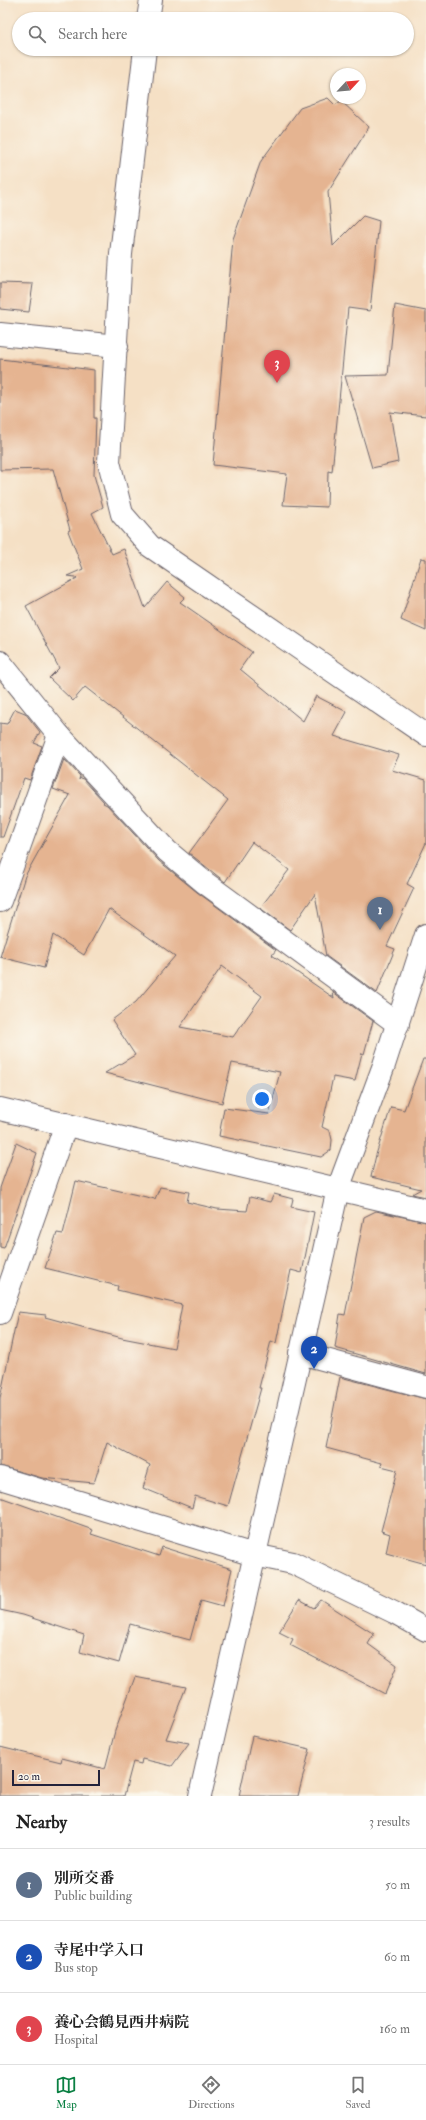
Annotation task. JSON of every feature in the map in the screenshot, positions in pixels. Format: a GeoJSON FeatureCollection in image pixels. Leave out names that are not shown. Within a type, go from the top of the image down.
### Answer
{"type":"FeatureCollection","features":[{"type":"Feature","properties":{"kind":"street"},"geometry":{"type":"LineString","coordinates":[[149,12],[151,0]]}},
{"type":"Feature","properties":{"kind":"street"},"geometry":{"type":"LineString","coordinates":[[144,56],[121,254],[117,346],[109,462],[122,514],[150,546],[426,735]]}},
{"type":"Feature","properties":{"kind":"street"},"geometry":{"type":"LineString","coordinates":[[0,334],[117,346]]}},
{"type":"Feature","properties":{"kind":"street"},"geometry":{"type":"LineString","coordinates":[[0,662],[59,735],[167,851],[204,882],[398,1024]]}},
{"type":"Feature","properties":{"kind":"street"},"geometry":{"type":"LineString","coordinates":[[0,901],[59,735]]}},
{"type":"Feature","properties":{"kind":"street"},"geometry":{"type":"LineString","coordinates":[[200,1796],[338,1189],[398,1024],[426,935]]}},
{"type":"Feature","properties":{"kind":"street"},"geometry":{"type":"LineString","coordinates":[[0,1108],[426,1210]]}},
{"type":"Feature","properties":{"kind":"street"},"geometry":{"type":"LineString","coordinates":[[0,1313],[66,1124]]}},
{"type":"Feature","properties":{"kind":"street"},"geometry":{"type":"LineString","coordinates":[[300,1353],[426,1387]]}},
{"type":"Feature","properties":{"kind":"street"},"geometry":{"type":"LineString","coordinates":[[0,1478],[254,1555],[293,1563],[394,1612],[426,1630]]}},
{"type":"Feature","properties":{"kind":"building"},"geometry":{"type":"Polygon","coordinates":[[[328,98],[330,100],[330,104],[344,104],[369,127],[328,192],[333,246],[363,216],[379,221],[370,311],[348,308],[332,472],[328,471],[327,507],[283,505],[287,474],[213,465],[233,239],[261,161],[300,108],[328,98]]]}},
{"type":"Feature","properties":{"kind":"building"},"geometry":{"type":"Polygon","coordinates":[[[0,283],[33,284],[29,312],[0,309],[0,283]]]}},
{"type":"Feature","properties":{"kind":"building"},"geometry":{"type":"Polygon","coordinates":[[[395,305],[426,311],[426,416],[390,412],[398,462],[372,468],[345,376],[388,375],[395,305]]]}},
{"type":"Feature","properties":{"kind":"building"},"geometry":{"type":"Polygon","coordinates":[[[0,359],[94,370],[94,418],[96,418],[94,475],[103,507],[92,513],[112,554],[124,549],[145,608],[167,582],[185,597],[180,602],[252,652],[240,669],[303,721],[316,696],[347,712],[334,736],[399,755],[392,770],[426,780],[426,843],[407,884],[414,888],[387,946],[395,949],[377,993],[326,956],[315,894],[290,930],[260,908],[289,870],[252,842],[225,882],[189,853],[228,800],[85,687],[73,701],[49,678],[59,668],[26,606],[77,578],[67,576],[83,569],[68,531],[70,530],[53,469],[0,470],[0,359]]]}},
{"type":"Feature","properties":{"kind":"building"},"geometry":{"type":"Polygon","coordinates":[[[421,558],[426,559],[426,631],[401,620],[421,558]]]}},
{"type":"Feature","properties":{"kind":"building"},"geometry":{"type":"Polygon","coordinates":[[[15,709],[25,713],[40,732],[34,743],[42,746],[30,780],[24,778],[3,837],[0,837],[0,723],[7,724],[15,709]]]}},
{"type":"Feature","properties":{"kind":"building"},"geometry":{"type":"Polygon","coordinates":[[[64,759],[80,776],[79,780],[80,778],[83,779],[104,802],[103,803],[107,805],[159,861],[197,892],[276,950],[272,955],[334,998],[333,992],[373,1021],[364,1054],[362,1053],[355,1081],[333,1077],[322,1127],[330,1131],[332,1140],[331,1150],[321,1157],[219,1136],[224,1108],[269,1114],[280,1072],[232,1063],[222,1103],[105,1073],[135,1055],[112,1020],[136,1002],[175,956],[109,909],[84,955],[53,935],[44,968],[0,957],[25,876],[70,795],[53,789],[64,759]],[[222,966],[180,1027],[233,1037],[262,996],[222,966]]]}},
{"type":"Feature","properties":{"kind":"building"},"geometry":{"type":"Polygon","coordinates":[[[423,1059],[426,1059],[426,1197],[412,1194],[421,1189],[371,1177],[376,1155],[391,1107],[404,1110],[423,1059]]]}},
{"type":"Feature","properties":{"kind":"building"},"geometry":{"type":"Polygon","coordinates":[[[16,1143],[37,1153],[4,1248],[0,1247],[0,1188],[16,1143]]]}},
{"type":"Feature","properties":{"kind":"building"},"geometry":{"type":"Polygon","coordinates":[[[76,1181],[155,1199],[160,1187],[189,1192],[187,1202],[217,1209],[247,1211],[250,1197],[270,1202],[274,1194],[293,1199],[291,1207],[314,1212],[302,1273],[291,1270],[276,1343],[271,1341],[259,1388],[261,1388],[228,1506],[195,1496],[192,1508],[143,1488],[150,1465],[107,1442],[94,1483],[42,1478],[0,1466],[0,1398],[18,1312],[46,1315],[45,1317],[122,1338],[174,1348],[182,1305],[117,1290],[118,1286],[45,1268],[57,1233],[63,1234],[76,1181]]]}},
{"type":"Feature","properties":{"kind":"building"},"geometry":{"type":"Polygon","coordinates":[[[376,1211],[426,1222],[426,1374],[335,1348],[340,1314],[345,1315],[364,1217],[376,1211]]]}},
{"type":"Feature","properties":{"kind":"building"},"geometry":{"type":"Polygon","coordinates":[[[340,1377],[426,1399],[426,1564],[386,1553],[390,1534],[381,1531],[397,1470],[381,1466],[382,1463],[326,1448],[340,1377]]]}},
{"type":"Feature","properties":{"kind":"building"},"geometry":{"type":"Polygon","coordinates":[[[0,1497],[93,1530],[91,1534],[159,1556],[162,1547],[232,1569],[223,1606],[201,1600],[190,1640],[130,1624],[119,1663],[80,1652],[84,1635],[23,1615],[0,1610],[0,1497]]]}},
{"type":"Feature","properties":{"kind":"building"},"geometry":{"type":"Polygon","coordinates":[[[299,1600],[314,1608],[321,1600],[374,1634],[368,1644],[397,1665],[385,1694],[290,1645],[293,1639],[279,1632],[299,1600]]]}},
{"type":"Feature","properties":{"kind":"building"},"geometry":{"type":"Polygon","coordinates":[[[135,1677],[186,1687],[166,1739],[189,1743],[172,1766],[142,1759],[141,1764],[133,1762],[124,1796],[0,1796],[0,1747],[61,1762],[62,1758],[105,1769],[115,1731],[135,1677]]]}},
{"type":"Feature","properties":{"kind":"building"},"geometry":{"type":"Polygon","coordinates":[[[252,1736],[310,1749],[298,1796],[239,1796],[252,1736]]]}},
{"type":"Feature","properties":{"kind":"place","name":"養心会鶴見西井病院"},"geometry":{"type":"Point","coordinates":[277,383]}},
{"type":"Feature","properties":{"kind":"place","name":"別所交番"},"geometry":{"type":"Point","coordinates":[380,930]}},
{"type":"Feature","properties":{"kind":"place","name":"寺尾中学入口"},"geometry":{"type":"Point","coordinates":[314,1369]}}]}
